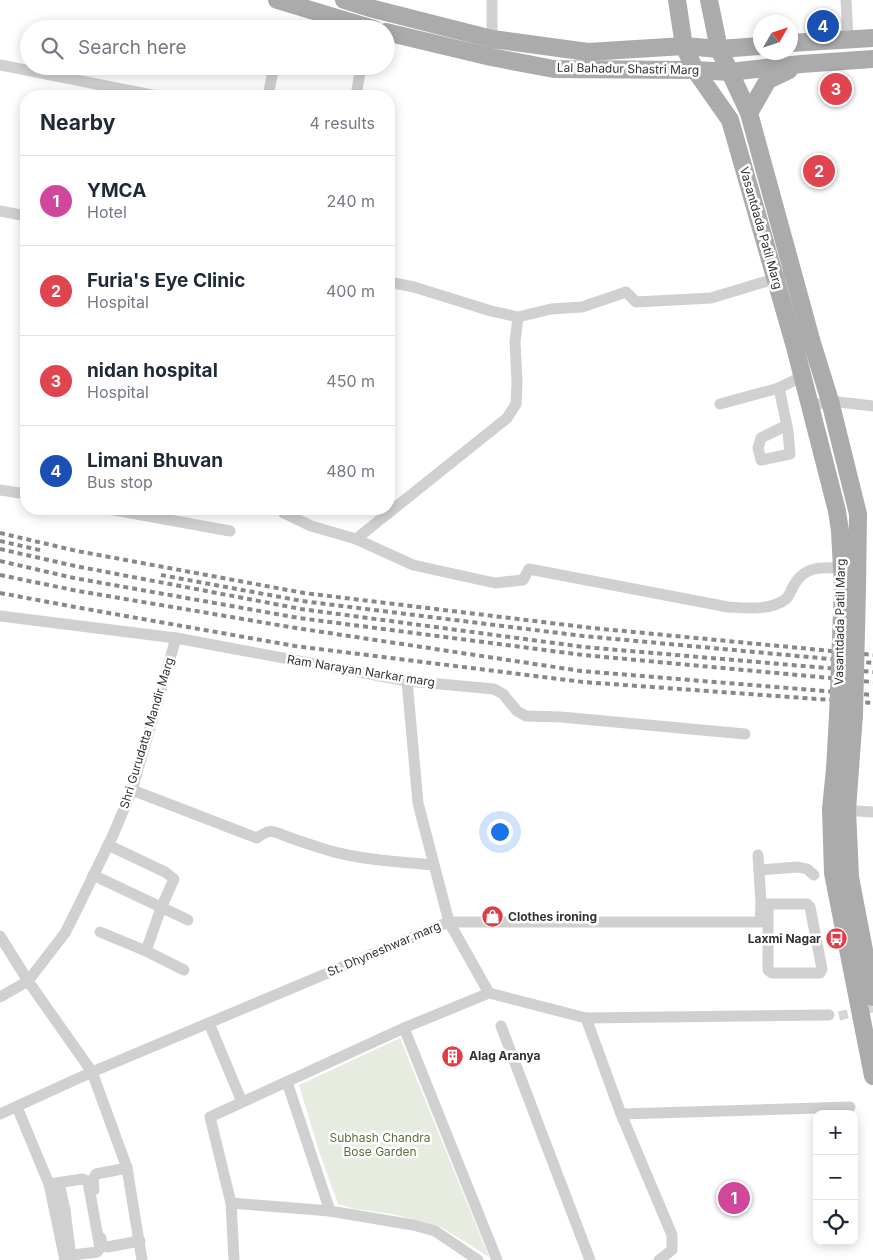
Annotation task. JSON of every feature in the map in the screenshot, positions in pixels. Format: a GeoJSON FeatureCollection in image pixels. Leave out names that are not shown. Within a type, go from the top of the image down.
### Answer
{"type":"FeatureCollection","features":[{"type":"Feature","properties":{"kind":"main road"},"geometry":{"type":"LineString","coordinates":[[277,0],[343,20]]}},
{"type":"Feature","properties":{"kind":"main road","name":"Lal Bahadur Shastri Marg"},"geometry":{"type":"LineString","coordinates":[[344,0],[492,39],[588,52],[684,46],[719,49],[753,47]]}},
{"type":"Feature","properties":{"kind":"main road","name":"Vasantdada Patil Marg"},"geometry":{"type":"LineString","coordinates":[[677,0],[684,46],[695,70],[730,120],[775,278],[830,401],[858,514],[850,595],[846,715],[835,769],[839,810],[833,873],[873,997]]}},
{"type":"Feature","properties":{"kind":"main road","name":"Vasantdada Patil Marg"},"geometry":{"type":"LineString","coordinates":[[709,0],[719,49],[749,113],[793,273],[804,345],[803,376],[837,511],[842,568],[850,595]]}},
{"type":"Feature","properties":{"kind":"main road","name":"Lal Bahadur Shastri Marg"},"geometry":{"type":"LineString","coordinates":[[395,34],[491,57],[554,69],[730,72],[801,64],[873,59]]}},
{"type":"Feature","properties":{"kind":"main road"},"geometry":{"type":"LineString","coordinates":[[798,42],[873,38]]}},
{"type":"Feature","properties":{"kind":"main road"},"geometry":{"type":"LineString","coordinates":[[749,113],[768,80],[801,64]]}},
{"type":"Feature","properties":{"kind":"main road"},"geometry":{"type":"LineString","coordinates":[[739,153],[759,148]]}},
{"type":"Feature","properties":{"kind":"main road"},"geometry":{"type":"LineString","coordinates":[[757,216],[776,212]]}},
{"type":"Feature","properties":{"kind":"main road","name":"Vasantdada Patil Marg"},"geometry":{"type":"LineString","coordinates":[[855,946],[873,1076]]}},
{"type":"Feature","properties":{"kind":"street"},"geometry":{"type":"LineString","coordinates":[[491,57],[492,0]]}},
{"type":"Feature","properties":{"kind":"street"},"geometry":{"type":"LineString","coordinates":[[846,0],[848,39]]}},
{"type":"Feature","properties":{"kind":"street"},"geometry":{"type":"LineString","coordinates":[[369,20],[370,8]]}},
{"type":"Feature","properties":{"kind":"street"},"geometry":{"type":"LineString","coordinates":[[0,65],[20,70]]}},
{"type":"Feature","properties":{"kind":"street"},"geometry":{"type":"LineString","coordinates":[[43,75],[107,90]]}},
{"type":"Feature","properties":{"kind":"street"},"geometry":{"type":"LineString","coordinates":[[269,90],[272,75]]}},
{"type":"Feature","properties":{"kind":"street"},"geometry":{"type":"LineString","coordinates":[[357,90],[359,75]]}},
{"type":"Feature","properties":{"kind":"street"},"geometry":{"type":"LineString","coordinates":[[0,211],[20,215]]}},
{"type":"Feature","properties":{"kind":"street"},"geometry":{"type":"LineString","coordinates":[[395,283],[518,317],[551,309],[582,308],[626,292],[636,302],[711,298],[793,273]]}},
{"type":"Feature","properties":{"kind":"street"},"geometry":{"type":"LineString","coordinates":[[395,508],[508,418],[516,404],[515,342],[518,317]]}},
{"type":"Feature","properties":{"kind":"street"},"geometry":{"type":"LineString","coordinates":[[720,404],[779,388],[803,376]]}},
{"type":"Feature","properties":{"kind":"street"},"geometry":{"type":"LineString","coordinates":[[779,388],[787,425]]}},
{"type":"Feature","properties":{"kind":"street"},"geometry":{"type":"LineString","coordinates":[[810,406],[830,401],[873,406]]}},
{"type":"Feature","properties":{"kind":"street"},"geometry":{"type":"LineString","coordinates":[[0,490],[20,493]]}},
{"type":"Feature","properties":{"kind":"street"},"geometry":{"type":"LineString","coordinates":[[142,515],[230,531]]}},
{"type":"Feature","properties":{"kind":"street"},"geometry":{"type":"LineString","coordinates":[[288,515],[311,526],[356,539],[413,565],[495,583],[522,580],[529,569],[728,607],[755,608],[774,605],[787,598],[794,583],[801,575],[815,568],[842,568]]}},
{"type":"Feature","properties":{"kind":"street"},"geometry":{"type":"LineString","coordinates":[[356,539],[386,515]]}},
{"type":"Feature","properties":{"kind":"street","name":"Ram Narayan Narkar marg"},"geometry":{"type":"LineString","coordinates":[[0,616],[176,638],[407,681],[494,689],[504,694],[517,711],[526,716],[560,717],[745,734]]}},
{"type":"Feature","properties":{"kind":"street","name":"Shri Gurudatta Mandir Marg"},"geometry":{"type":"LineString","coordinates":[[0,997],[28,981],[65,933],[108,845],[132,790],[176,638]]}},
{"type":"Feature","properties":{"kind":"street"},"geometry":{"type":"LineString","coordinates":[[407,681],[418,803],[434,865],[450,922],[489,993]]}},
{"type":"Feature","properties":{"kind":"street"},"geometry":{"type":"LineString","coordinates":[[132,790],[257,838],[265,832],[273,831],[342,854],[374,860],[434,865]]}},
{"type":"Feature","properties":{"kind":"street"},"geometry":{"type":"LineString","coordinates":[[839,810],[873,812]]}},
{"type":"Feature","properties":{"kind":"street"},"geometry":{"type":"LineString","coordinates":[[108,845],[165,872],[174,879],[161,908],[146,951]]}},
{"type":"Feature","properties":{"kind":"street"},"geometry":{"type":"LineString","coordinates":[[758,855],[764,904],[764,922],[761,938],[763,943],[768,945],[768,970],[772,973],[820,973],[822,969],[810,907],[807,904],[764,904]]}},
{"type":"Feature","properties":{"kind":"street"},"geometry":{"type":"LineString","coordinates":[[759,870],[798,867],[807,869],[814,875]]}},
{"type":"Feature","properties":{"kind":"street"},"geometry":{"type":"LineString","coordinates":[[93,875],[188,920]]}},
{"type":"Feature","properties":{"kind":"street","name":"St. Dhyneshwar marg"},"geometry":{"type":"LineString","coordinates":[[0,1114],[92,1072],[450,922],[764,922]]}},
{"type":"Feature","properties":{"kind":"street"},"geometry":{"type":"LineString","coordinates":[[100,932],[146,951],[184,970]]}},
{"type":"Feature","properties":{"kind":"street"},"geometry":{"type":"LineString","coordinates":[[0,936],[28,981],[92,1072],[124,1169],[142,1260]]}},
{"type":"Feature","properties":{"kind":"street"},"geometry":{"type":"LineString","coordinates":[[234,1260],[231,1203],[210,1118],[404,1028],[489,993],[586,1018],[829,1015]]}},
{"type":"Feature","properties":{"kind":"street"},"geometry":{"type":"LineString","coordinates":[[586,1018],[621,1114],[672,1235],[672,1250],[659,1260]]}},
{"type":"Feature","properties":{"kind":"street"},"geometry":{"type":"LineString","coordinates":[[210,1023],[242,1102]]}},
{"type":"Feature","properties":{"kind":"street"},"geometry":{"type":"LineString","coordinates":[[501,1026],[590,1260]]}},
{"type":"Feature","properties":{"kind":"street"},"geometry":{"type":"LineString","coordinates":[[404,1028],[497,1260]]}},
{"type":"Feature","properties":{"kind":"street"},"geometry":{"type":"LineString","coordinates":[[288,1082],[330,1211]]}},
{"type":"Feature","properties":{"kind":"street"},"geometry":{"type":"LineString","coordinates":[[17,1107],[54,1183],[67,1257],[96,1252],[100,1248],[88,1182],[83,1179],[54,1183]]}},
{"type":"Feature","properties":{"kind":"street"},"geometry":{"type":"LineString","coordinates":[[621,1114],[850,1107]]}},
{"type":"Feature","properties":{"kind":"street"},"geometry":{"type":"LineString","coordinates":[[124,1169],[96,1174],[93,1179],[102,1245],[107,1247],[137,1242]]}},
{"type":"Feature","properties":{"kind":"street"},"geometry":{"type":"LineString","coordinates":[[231,1203],[330,1211],[412,1225],[435,1231],[478,1260]]}},
{"type":"Feature","properties":{"kind":"green space","name":"Subhash Chandra Bose Garden"},"geometry":{"type":"Polygon","coordinates":[[[400,1038],[489,1257],[441,1227],[393,1214],[355,1209],[338,1204],[319,1151],[299,1085],[400,1038]]]}},
{"type":"Feature","properties":{"kind":"tunnel"},"geometry":{"type":"LineString","coordinates":[[839,1016],[873,1008]]}},
{"type":"Feature","properties":{"kind":"railway"},"geometry":{"type":"LineString","coordinates":[[0,533],[77,551],[304,593],[592,628],[873,655]]}},
{"type":"Feature","properties":{"kind":"railway"},"geometry":{"type":"LineString","coordinates":[[0,541],[44,551]]}},
{"type":"Feature","properties":{"kind":"railway"},"geometry":{"type":"LineString","coordinates":[[0,549],[75,566],[301,609],[584,647],[873,672]]}},
{"type":"Feature","properties":{"kind":"railway"},"geometry":{"type":"LineString","coordinates":[[0,561],[74,578],[299,618],[583,655],[873,682]]}},
{"type":"Feature","properties":{"kind":"railway"},"geometry":{"type":"LineString","coordinates":[[0,575],[78,591],[296,628],[581,671],[873,695]]}},
{"type":"Feature","properties":{"kind":"railway"},"geometry":{"type":"LineString","coordinates":[[161,575],[302,601],[583,636],[873,663]]}},
{"type":"Feature","properties":{"kind":"railway"},"geometry":{"type":"LineString","coordinates":[[0,593],[295,646],[583,682],[873,703]]}},
{"type":"Feature","properties":{"kind":"place","name":"Limani Bhuvan"},"geometry":{"type":"Point","coordinates":[823,26]}},
{"type":"Feature","properties":{"kind":"place","name":"nidan hospital"},"geometry":{"type":"Point","coordinates":[836,89]}},
{"type":"Feature","properties":{"kind":"place","name":"Furia's Eye Clinic"},"geometry":{"type":"Point","coordinates":[819,171]}},
{"type":"Feature","properties":{"kind":"place","name":"Clothes ironing"},"geometry":{"type":"Point","coordinates":[492,917]}},
{"type":"Feature","properties":{"kind":"place","name":"Laxmi Nagar"},"geometry":{"type":"Point","coordinates":[837,939]}},
{"type":"Feature","properties":{"kind":"place","name":"Alag Aranya"},"geometry":{"type":"Point","coordinates":[453,1056]}},
{"type":"Feature","properties":{"kind":"place","name":"YMCA"},"geometry":{"type":"Point","coordinates":[734,1198]}}]}
